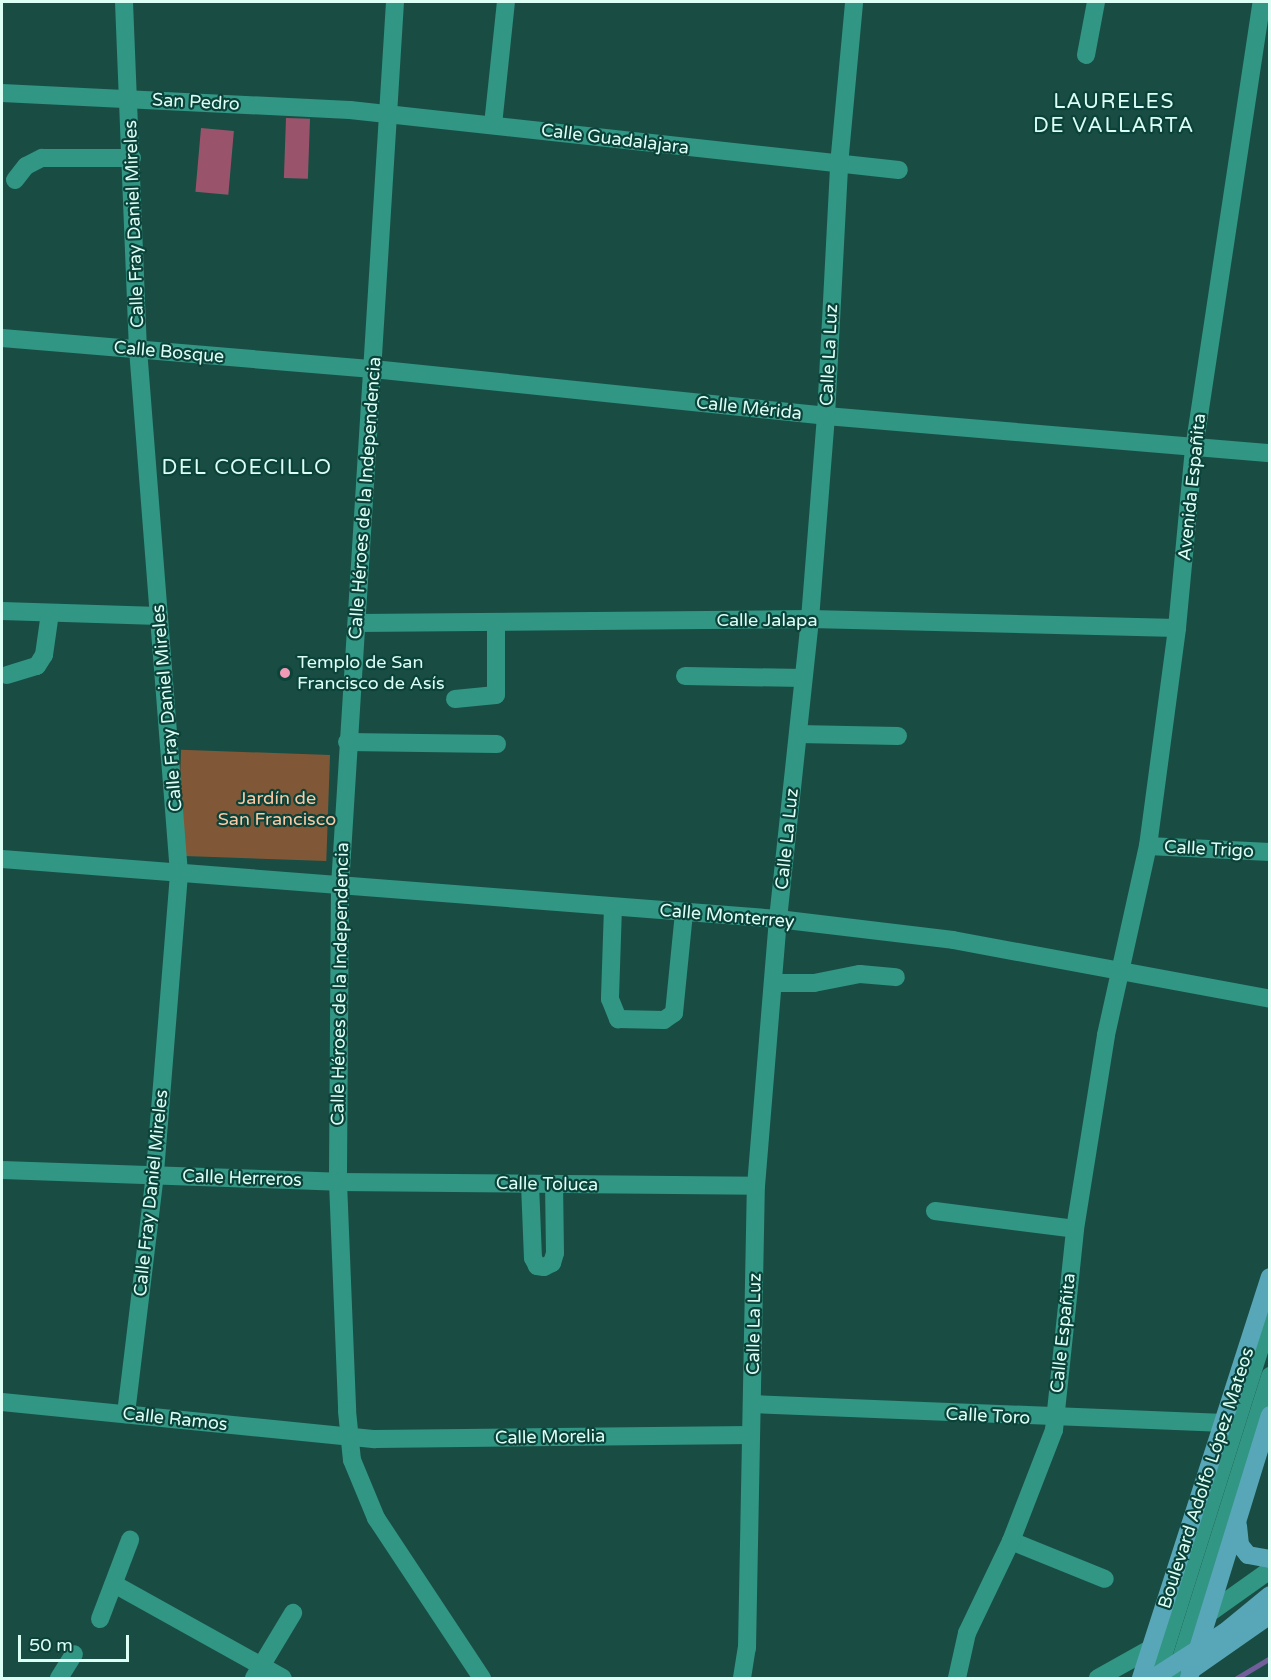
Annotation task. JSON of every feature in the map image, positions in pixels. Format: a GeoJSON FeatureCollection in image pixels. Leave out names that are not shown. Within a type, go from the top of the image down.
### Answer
{"type":"FeatureCollection","features":[{"type":"Feature","properties":{"kind":"main road","name":"Boulevard Adolfo López Mateos"},"geometry":{"type":"LineString","coordinates":[[1149,1676],[1161,1646],[1269,1277]]}},
{"type":"Feature","properties":{"kind":"main road"},"geometry":{"type":"LineString","coordinates":[[1189,1678],[1199,1625],[1264,1447],[1269,1415]]}},
{"type":"Feature","properties":{"kind":"main road"},"geometry":{"type":"LineString","coordinates":[[1238,1522],[1243,1550],[1253,1558],[1269,1559]]}},
{"type":"Feature","properties":{"kind":"main road"},"geometry":{"type":"LineString","coordinates":[[1149,1676],[1225,1632],[1269,1595]]}},
{"type":"Feature","properties":{"kind":"main road"},"geometry":{"type":"LineString","coordinates":[[1177,1678],[1269,1615]]}},
{"type":"Feature","properties":{"kind":"street","name":"Calle Fray Daniel Mireles"},"geometry":{"type":"LineString","coordinates":[[124,2],[138,349],[180,874],[155,1174],[126,1414]]}},
{"type":"Feature","properties":{"kind":"street","name":"Calle Héroes de la Independencia"},"geometry":{"type":"LineString","coordinates":[[395,2],[390,114],[357,623],[347,742],[340,886],[338,1182],[349,1437],[360,1485],[376,1518],[482,1678]]}},
{"type":"Feature","properties":{"kind":"street"},"geometry":{"type":"LineString","coordinates":[[493,125],[506,2]]}},
{"type":"Feature","properties":{"kind":"street","name":"Calle La Luz"},"geometry":{"type":"LineString","coordinates":[[742,1678],[747,1648],[756,1186],[778,919],[810,619],[826,416],[839,165],[854,2]]}},
{"type":"Feature","properties":{"kind":"street"},"geometry":{"type":"LineString","coordinates":[[1086,55],[1096,2]]}},
{"type":"Feature","properties":{"kind":"street","name":"Avenida Españita"},"geometry":{"type":"LineString","coordinates":[[1120,972],[1148,846],[1177,628],[1194,449],[1262,2]]}},
{"type":"Feature","properties":{"kind":"street","name":"San Pedro"},"geometry":{"type":"LineString","coordinates":[[2,93],[390,114]]}},
{"type":"Feature","properties":{"kind":"street","name":"Calle Guadalajara"},"geometry":{"type":"LineString","coordinates":[[390,114],[898,170]]}},
{"type":"Feature","properties":{"kind":"street"},"geometry":{"type":"LineString","coordinates":[[15,180],[26,166],[42,158],[132,158]]}},
{"type":"Feature","properties":{"kind":"street","name":"Calle Bosque"},"geometry":{"type":"LineString","coordinates":[[2,338],[373,369]]}},
{"type":"Feature","properties":{"kind":"street","name":"Calle Mérida"},"geometry":{"type":"LineString","coordinates":[[373,369],[826,416],[1194,449],[1269,453]]}},
{"type":"Feature","properties":{"kind":"street"},"geometry":{"type":"LineString","coordinates":[[2,611],[159,616]]}},
{"type":"Feature","properties":{"kind":"street"},"geometry":{"type":"LineString","coordinates":[[7,675],[37,666],[44,655],[50,613]]}},
{"type":"Feature","properties":{"kind":"street","name":"Calle Jalapa"},"geometry":{"type":"LineString","coordinates":[[357,623],[810,619],[1177,628]]}},
{"type":"Feature","properties":{"kind":"street"},"geometry":{"type":"LineString","coordinates":[[455,699],[496,695],[496,622]]}},
{"type":"Feature","properties":{"kind":"street"},"geometry":{"type":"LineString","coordinates":[[685,676],[804,678]]}},
{"type":"Feature","properties":{"kind":"street"},"geometry":{"type":"LineString","coordinates":[[798,734],[898,736]]}},
{"type":"Feature","properties":{"kind":"street"},"geometry":{"type":"LineString","coordinates":[[347,742],[497,744]]}},
{"type":"Feature","properties":{"kind":"street","name":"Calle Trigo"},"geometry":{"type":"LineString","coordinates":[[1148,846],[1269,852]]}},
{"type":"Feature","properties":{"kind":"street","name":"Calle Monterrey"},"geometry":{"type":"LineString","coordinates":[[2,859],[778,919],[953,940],[1269,999]]}},
{"type":"Feature","properties":{"kind":"street"},"geometry":{"type":"LineString","coordinates":[[613,907],[610,999],[618,1019],[664,1020],[674,1013],[684,912]]}},
{"type":"Feature","properties":{"kind":"street","name":"Calle Españita"},"geometry":{"type":"LineString","coordinates":[[957,1678],[967,1634],[1011,1541],[1051,1444],[1056,1419],[1075,1229],[1106,1035],[1120,972]]}},
{"type":"Feature","properties":{"kind":"street"},"geometry":{"type":"LineString","coordinates":[[774,983],[814,983],[860,974],[896,977]]}},
{"type":"Feature","properties":{"kind":"street","name":"Calle Herreros"},"geometry":{"type":"LineString","coordinates":[[2,1170],[338,1182]]}},
{"type":"Feature","properties":{"kind":"street","name":"Calle Toluca"},"geometry":{"type":"LineString","coordinates":[[338,1182],[756,1186]]}},
{"type":"Feature","properties":{"kind":"street"},"geometry":{"type":"LineString","coordinates":[[530,1184],[533,1257],[537,1266],[544,1267],[552,1263],[555,1253],[554,1184]]}},
{"type":"Feature","properties":{"kind":"street"},"geometry":{"type":"LineString","coordinates":[[935,1212],[1075,1229]]}},
{"type":"Feature","properties":{"kind":"street"},"geometry":{"type":"LineString","coordinates":[[1161,1646],[1269,1317]]}},
{"type":"Feature","properties":{"kind":"street"},"geometry":{"type":"LineString","coordinates":[[1177,1678],[1199,1625],[1269,1376]]}},
{"type":"Feature","properties":{"kind":"street","name":"Calle Ramos"},"geometry":{"type":"LineString","coordinates":[[2,1402],[349,1437]]}},
{"type":"Feature","properties":{"kind":"street","name":"Calle Toro"},"geometry":{"type":"LineString","coordinates":[[752,1404],[1056,1419],[1225,1423]]}},
{"type":"Feature","properties":{"kind":"street","name":"Calle Morelia"},"geometry":{"type":"LineString","coordinates":[[349,1437],[751,1435]]}},
{"type":"Feature","properties":{"kind":"street"},"geometry":{"type":"LineString","coordinates":[[99,1619],[130,1540]]}},
{"type":"Feature","properties":{"kind":"street"},"geometry":{"type":"LineString","coordinates":[[1011,1541],[1106,1579]]}},
{"type":"Feature","properties":{"kind":"street"},"geometry":{"type":"LineString","coordinates":[[1098,1678],[1199,1625],[1269,1570]]}},
{"type":"Feature","properties":{"kind":"street"},"geometry":{"type":"LineString","coordinates":[[114,1584],[258,1673],[283,1678]]}},
{"type":"Feature","properties":{"kind":"street"},"geometry":{"type":"LineString","coordinates":[[258,1673],[293,1613]]}},
{"type":"Feature","properties":{"kind":"street"},"geometry":{"type":"LineString","coordinates":[[59,1678],[74,1654]]}},
{"type":"Feature","properties":{"kind":"green space","name":"Jardín de San Francisco"},"geometry":{"type":"Polygon","coordinates":[[[181,750],[330,755],[326,861],[177,856],[181,750]]]}},
{"type":"Feature","properties":{"kind":"building"},"geometry":{"type":"Polygon","coordinates":[[[286,118],[310,119],[308,179],[284,178],[286,118]]]}},
{"type":"Feature","properties":{"kind":"building"},"geometry":{"type":"Polygon","coordinates":[[[201,128],[234,131],[228,195],[195,192],[201,128]]]}},
{"type":"Feature","properties":{"kind":"waterway"},"geometry":{"type":"LineString","coordinates":[[1237,1678],[1270,1658]]}},
{"type":"Feature","properties":{"kind":"place","name":"Templo de San Francisco de Asís"},"geometry":{"type":"Point","coordinates":[285,673]}},
{"type":"Feature","properties":{"kind":"district","name":"LAURELES DE VALLARTA"},"geometry":{"type":"Point","coordinates":[1114,114]}},
{"type":"Feature","properties":{"kind":"district","name":"DEL COECILLO"},"geometry":{"type":"Point","coordinates":[247,468]}}]}
